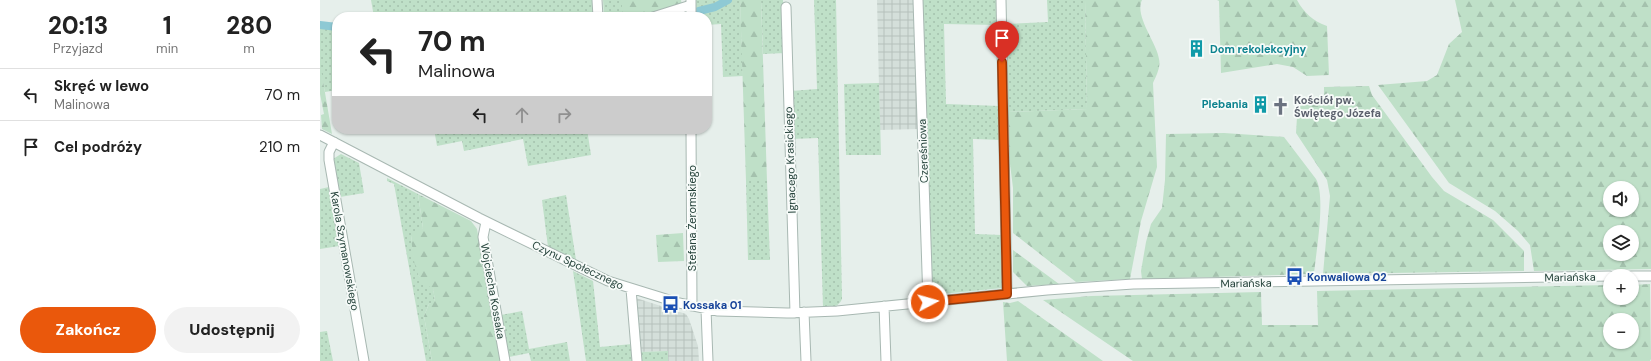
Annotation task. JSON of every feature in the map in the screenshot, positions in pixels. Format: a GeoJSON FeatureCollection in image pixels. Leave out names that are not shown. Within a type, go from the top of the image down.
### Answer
{"type":"FeatureCollection","features":[{"type":"Feature","properties":{"kind":"street"},"geometry":{"type":"LineString","coordinates":[[597,0],[598,12]]}},
{"type":"Feature","properties":{"kind":"street","name":"Czereśniowa"},"geometry":{"type":"LineString","coordinates":[[918,0],[928,302]]}},
{"type":"Feature","properties":{"kind":"street"},"geometry":{"type":"LineString","coordinates":[[1001,0],[1007,294]]}},
{"type":"Feature","properties":{"kind":"street"},"geometry":{"type":"LineString","coordinates":[[667,12],[691,3]]}},
{"type":"Feature","properties":{"kind":"street","name":"Ignacego Krasickiego"},"geometry":{"type":"LineString","coordinates":[[786,7],[800,312],[806,361]]}},
{"type":"Feature","properties":{"kind":"street","name":"Stefana Żeromskiego"},"geometry":{"type":"LineString","coordinates":[[691,134],[692,306]]}},
{"type":"Feature","properties":{"kind":"street","name":"Czynu Społecznego"},"geometry":{"type":"LineString","coordinates":[[320,135],[486,222],[608,281],[631,289],[706,309],[744,313],[850,310],[884,306]]}},
{"type":"Feature","properties":{"kind":"street","name":"Karola Szymanowskiego"},"geometry":{"type":"LineString","coordinates":[[334,142],[329,152],[329,160],[364,361]]}},
{"type":"Feature","properties":{"kind":"street","name":"Wojciecha Kossaka"},"geometry":{"type":"LineString","coordinates":[[486,222],[483,236],[505,361]]}},
{"type":"Feature","properties":{"kind":"street","name":"Mariańska"},"geometry":{"type":"LineString","coordinates":[[884,306],[1133,284],[1603,276]]}},
{"type":"Feature","properties":{"kind":"street"},"geometry":{"type":"LineString","coordinates":[[1639,276],[1651,276]]}},
{"type":"Feature","properties":{"kind":"street"},"geometry":{"type":"LineString","coordinates":[[631,289],[637,361]]}},
{"type":"Feature","properties":{"kind":"street"},"geometry":{"type":"LineString","coordinates":[[884,306],[886,361]]}},
{"type":"Feature","properties":{"kind":"street"},"geometry":{"type":"LineString","coordinates":[[706,309],[708,361]]}},
{"type":"Feature","properties":{"kind":"shaded area"},"geometry":{"type":"Polygon","coordinates":[[[877,0],[916,0],[919,129],[880,130],[877,0]]]}},
{"type":"Feature","properties":{"kind":"shaded area"},"geometry":{"type":"Polygon","coordinates":[[[636,298],[686,314],[698,346],[699,361],[668,361],[668,351],[639,352],[636,298]]]}},
{"type":"Feature","properties":{"kind":"green space"},"geometry":{"type":"Polygon","coordinates":[[[371,0],[594,0],[594,12],[373,12],[371,0]]]}},
{"type":"Feature","properties":{"kind":"green space"},"geometry":{"type":"Polygon","coordinates":[[[603,0],[622,0],[622,12],[604,12],[603,0]]]}},
{"type":"Feature","properties":{"kind":"green space"},"geometry":{"type":"Polygon","coordinates":[[[622,0],[681,0],[682,5],[659,12],[622,12],[622,0]]]}},
{"type":"Feature","properties":{"kind":"green space"},"geometry":{"type":"Polygon","coordinates":[[[696,0],[740,0],[743,76],[723,77],[721,24],[712,25],[712,12],[696,12],[696,0]]]}},
{"type":"Feature","properties":{"kind":"green space"},"geometry":{"type":"Polygon","coordinates":[[[740,0],[761,0],[767,181],[746,181],[740,0]]]}},
{"type":"Feature","properties":{"kind":"green space"},"geometry":{"type":"Polygon","coordinates":[[[761,0],[783,0],[785,53],[763,54],[761,0]]]}},
{"type":"Feature","properties":{"kind":"green space"},"geometry":{"type":"Polygon","coordinates":[[[814,0],[836,0],[842,299],[839,304],[829,307],[823,307],[818,138],[791,139],[791,91],[817,89],[814,0]]]}},
{"type":"Feature","properties":{"kind":"green space"},"geometry":{"type":"Polygon","coordinates":[[[921,0],[997,0],[998,25],[944,24],[946,104],[1000,106],[1001,140],[973,139],[975,234],[1002,235],[1002,288],[932,295],[930,292],[921,0]]]}},
{"type":"Feature","properties":{"kind":"green space"},"geometry":{"type":"Polygon","coordinates":[[[1047,0],[1085,0],[1087,109],[1008,112],[1006,24],[1048,22],[1047,0]]]}},
{"type":"Feature","properties":{"kind":"green space"},"geometry":{"type":"Polygon","coordinates":[[[1085,0],[1142,0],[1140,6],[1143,21],[1159,59],[1159,68],[1153,83],[1157,167],[1141,221],[1130,279],[1076,282],[1013,233],[1013,188],[1008,148],[1008,112],[1087,109],[1085,0]]]}},
{"type":"Feature","properties":{"kind":"green space"},"geometry":{"type":"Polygon","coordinates":[[[1217,0],[1297,0],[1309,16],[1317,22],[1327,26],[1329,75],[1307,76],[1293,67],[1277,64],[1221,73],[1219,1],[1217,0]]]}},
{"type":"Feature","properties":{"kind":"green space"},"geometry":{"type":"Polygon","coordinates":[[[1455,0],[1651,0],[1651,269],[1534,271],[1530,245],[1518,231],[1495,211],[1449,183],[1378,85],[1427,81],[1437,75],[1449,44],[1462,32],[1455,0]]]}},
{"type":"Feature","properties":{"kind":"green space"},"geometry":{"type":"Polygon","coordinates":[[[320,22],[332,23],[332,91],[325,92],[320,69],[320,22]]]}},
{"type":"Feature","properties":{"kind":"green space"},"geometry":{"type":"Polygon","coordinates":[[[320,69],[332,134],[322,129],[321,115],[324,114],[320,94],[320,69]]]}},
{"type":"Feature","properties":{"kind":"green space"},"geometry":{"type":"Polygon","coordinates":[[[879,83],[881,155],[846,155],[844,84],[879,83]]]}},
{"type":"Feature","properties":{"kind":"green space"},"geometry":{"type":"Polygon","coordinates":[[[1369,86],[1372,95],[1444,191],[1493,220],[1524,251],[1524,271],[1323,274],[1330,196],[1327,180],[1296,133],[1298,101],[1324,95],[1324,87],[1369,86]]]}},
{"type":"Feature","properties":{"kind":"green space"},"geometry":{"type":"Polygon","coordinates":[[[1224,133],[1284,137],[1316,179],[1319,187],[1320,211],[1314,274],[1142,279],[1141,271],[1151,224],[1162,208],[1165,180],[1166,134],[1224,133]]]}},
{"type":"Feature","properties":{"kind":"green space"},"geometry":{"type":"Polygon","coordinates":[[[435,134],[588,134],[591,155],[528,166],[523,139],[464,151],[462,141],[437,146],[435,134]]]}},
{"type":"Feature","properties":{"kind":"green space"},"geometry":{"type":"Polygon","coordinates":[[[341,154],[359,163],[364,193],[340,197],[333,159],[341,154]]]}},
{"type":"Feature","properties":{"kind":"green space"},"geometry":{"type":"Polygon","coordinates":[[[387,178],[418,194],[423,228],[411,236],[419,276],[433,287],[435,302],[429,304],[424,316],[432,361],[426,361],[394,184],[387,181],[387,178]]]}},
{"type":"Feature","properties":{"kind":"green space"},"geometry":{"type":"Polygon","coordinates":[[[746,181],[767,181],[770,260],[748,260],[746,181]]]}},
{"type":"Feature","properties":{"kind":"green space"},"geometry":{"type":"Polygon","coordinates":[[[329,187],[339,246],[320,249],[320,189],[329,187]]]}},
{"type":"Feature","properties":{"kind":"green space"},"geometry":{"type":"Polygon","coordinates":[[[418,194],[471,221],[477,229],[500,361],[432,361],[424,316],[429,304],[435,301],[433,288],[426,285],[421,280],[415,266],[411,235],[416,230],[423,228],[418,194]]]}},
{"type":"Feature","properties":{"kind":"green space"},"geometry":{"type":"Polygon","coordinates":[[[566,195],[576,260],[548,247],[542,200],[566,195]]]}},
{"type":"Feature","properties":{"kind":"green space"},"geometry":{"type":"Polygon","coordinates":[[[683,233],[684,261],[658,262],[656,235],[683,233]]]}},
{"type":"Feature","properties":{"kind":"green space"},"geometry":{"type":"Polygon","coordinates":[[[1013,250],[1059,284],[1027,286],[1013,272],[1013,250]]]}},
{"type":"Feature","properties":{"kind":"green space"},"geometry":{"type":"Polygon","coordinates":[[[573,271],[593,281],[600,347],[632,344],[633,361],[586,361],[573,271]]]}},
{"type":"Feature","properties":{"kind":"green space"},"geometry":{"type":"Polygon","coordinates":[[[1650,284],[1651,359],[1650,361],[1133,361],[1043,300],[1091,296],[1261,292],[1262,325],[1318,325],[1317,291],[1603,285],[1603,305],[1639,305],[1639,285],[1650,284]]]}},
{"type":"Feature","properties":{"kind":"green space"},"geometry":{"type":"Polygon","coordinates":[[[1018,301],[1103,361],[1007,361],[1003,302],[1010,303],[1018,301]]]}},
{"type":"Feature","properties":{"kind":"green space"},"geometry":{"type":"Polygon","coordinates":[[[522,311],[529,349],[567,342],[570,361],[531,361],[529,353],[509,357],[501,315],[522,311]]]}},
{"type":"Feature","properties":{"kind":"green space"},"geometry":{"type":"Polygon","coordinates":[[[327,331],[333,361],[320,361],[320,332],[327,331]]]}},
{"type":"Feature","properties":{"kind":"green space"},"geometry":{"type":"Polygon","coordinates":[[[668,351],[668,361],[640,361],[639,352],[668,351]]]}},
{"type":"Feature","properties":{"kind":"waterway"},"geometry":{"type":"LineString","coordinates":[[699,11],[715,7],[728,0]]}},
{"type":"Feature","properties":{"kind":"waterway"},"geometry":{"type":"LineString","coordinates":[[320,25],[332,26]]}},
{"type":"Feature","properties":{"kind":"place","name":"Dom rekolekcyjny"},"geometry":{"type":"Point","coordinates":[1197,49]}},
{"type":"Feature","properties":{"kind":"place","name":"Plebania"},"geometry":{"type":"Point","coordinates":[1261,104]}},
{"type":"Feature","properties":{"kind":"place","name":"Kościół pw. Świętego Józefa"},"geometry":{"type":"Point","coordinates":[1281,106]}},
{"type":"Feature","properties":{"kind":"place","name":"Konwaliowa 02"},"geometry":{"type":"Point","coordinates":[1294,277]}},
{"type":"Feature","properties":{"kind":"place","name":"Kossaka 01"},"geometry":{"type":"Point","coordinates":[670,305]}},
{"type":"Feature","properties":{"kind":"route"},"geometry":{"type":"LineString","coordinates":[[928,302],[1007,294],[1002,62]]}}]}
